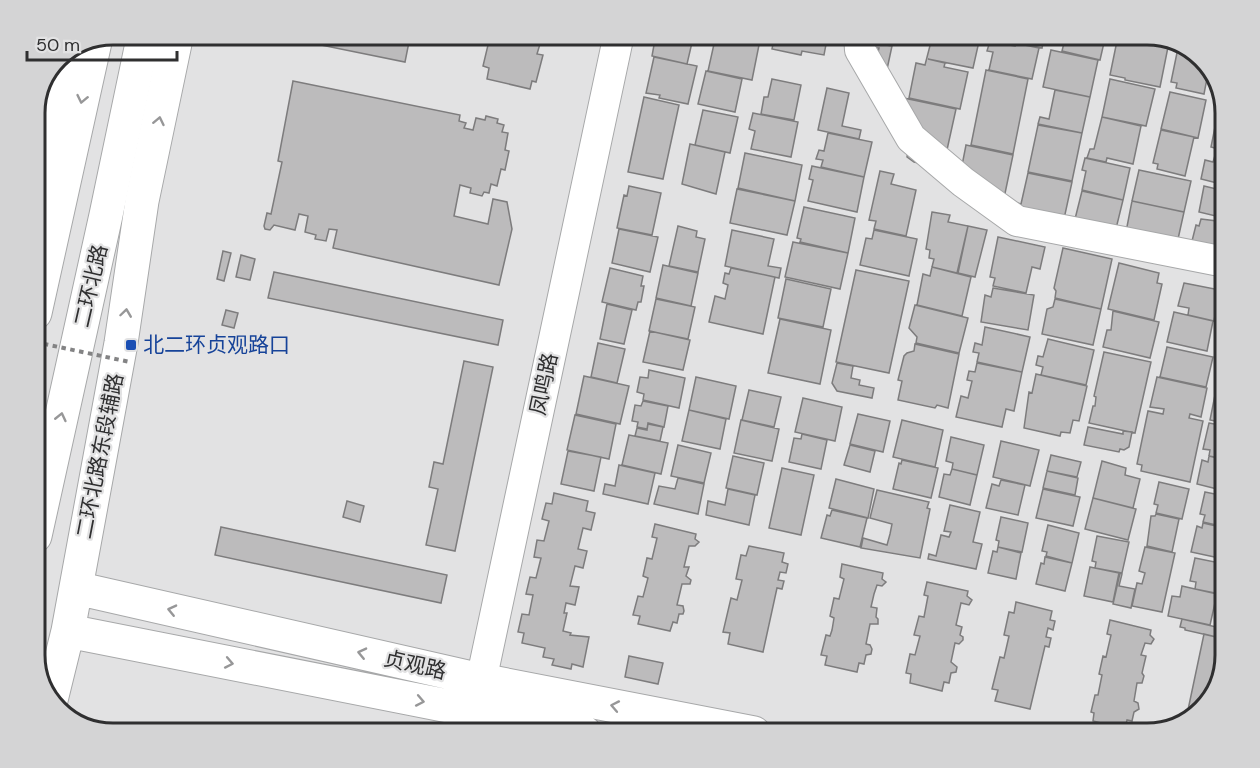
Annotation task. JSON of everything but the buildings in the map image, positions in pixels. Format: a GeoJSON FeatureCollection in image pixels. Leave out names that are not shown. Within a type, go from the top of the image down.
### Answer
{"type":"FeatureCollection","features":[{"type":"Feature","properties":{"kind":"main road","name":"二环北路"},"geometry":{"type":"LineString","coordinates":[[45,491],[142,45]]}},
{"type":"Feature","properties":{"kind":"main road","name":"二环北路东段辅路"},"geometry":{"type":"LineString","coordinates":[[54,689],[68,631],[124,327],[142,201],[175,45]]}},
{"type":"Feature","properties":{"kind":"main road"},"geometry":{"type":"LineString","coordinates":[[45,268],[94,48]]}},
{"type":"Feature","properties":{"kind":"main road"},"geometry":{"type":"LineString","coordinates":[[45,134],[58,72]]}},
{"type":"Feature","properties":{"kind":"main road"},"geometry":{"type":"LineString","coordinates":[[96,472],[106,215]]}},
{"type":"Feature","properties":{"kind":"main road","name":"贞观路"},"geometry":{"type":"LineString","coordinates":[[76,588],[475,708],[636,723]]}},
{"type":"Feature","properties":{"kind":"main road","name":"贞观路"},"geometry":{"type":"LineString","coordinates":[[68,631],[475,708],[538,723]]}},
{"type":"Feature","properties":{"kind":"street","name":"凤鸣路"},"geometry":{"type":"LineString","coordinates":[[475,708],[617,45]]}},
{"type":"Feature","properties":{"kind":"street"},"geometry":{"type":"LineString","coordinates":[[860,45],[860,50],[911,138],[963,182],[1017,221],[1215,260]]}},
{"type":"Feature","properties":{"kind":"path"},"geometry":{"type":"LineString","coordinates":[[45,344],[130,362]]}},
{"type":"Feature","properties":{"kind":"place","name":"北二环贞观路口"},"geometry":{"type":"Point","coordinates":[131,345]}}]}
